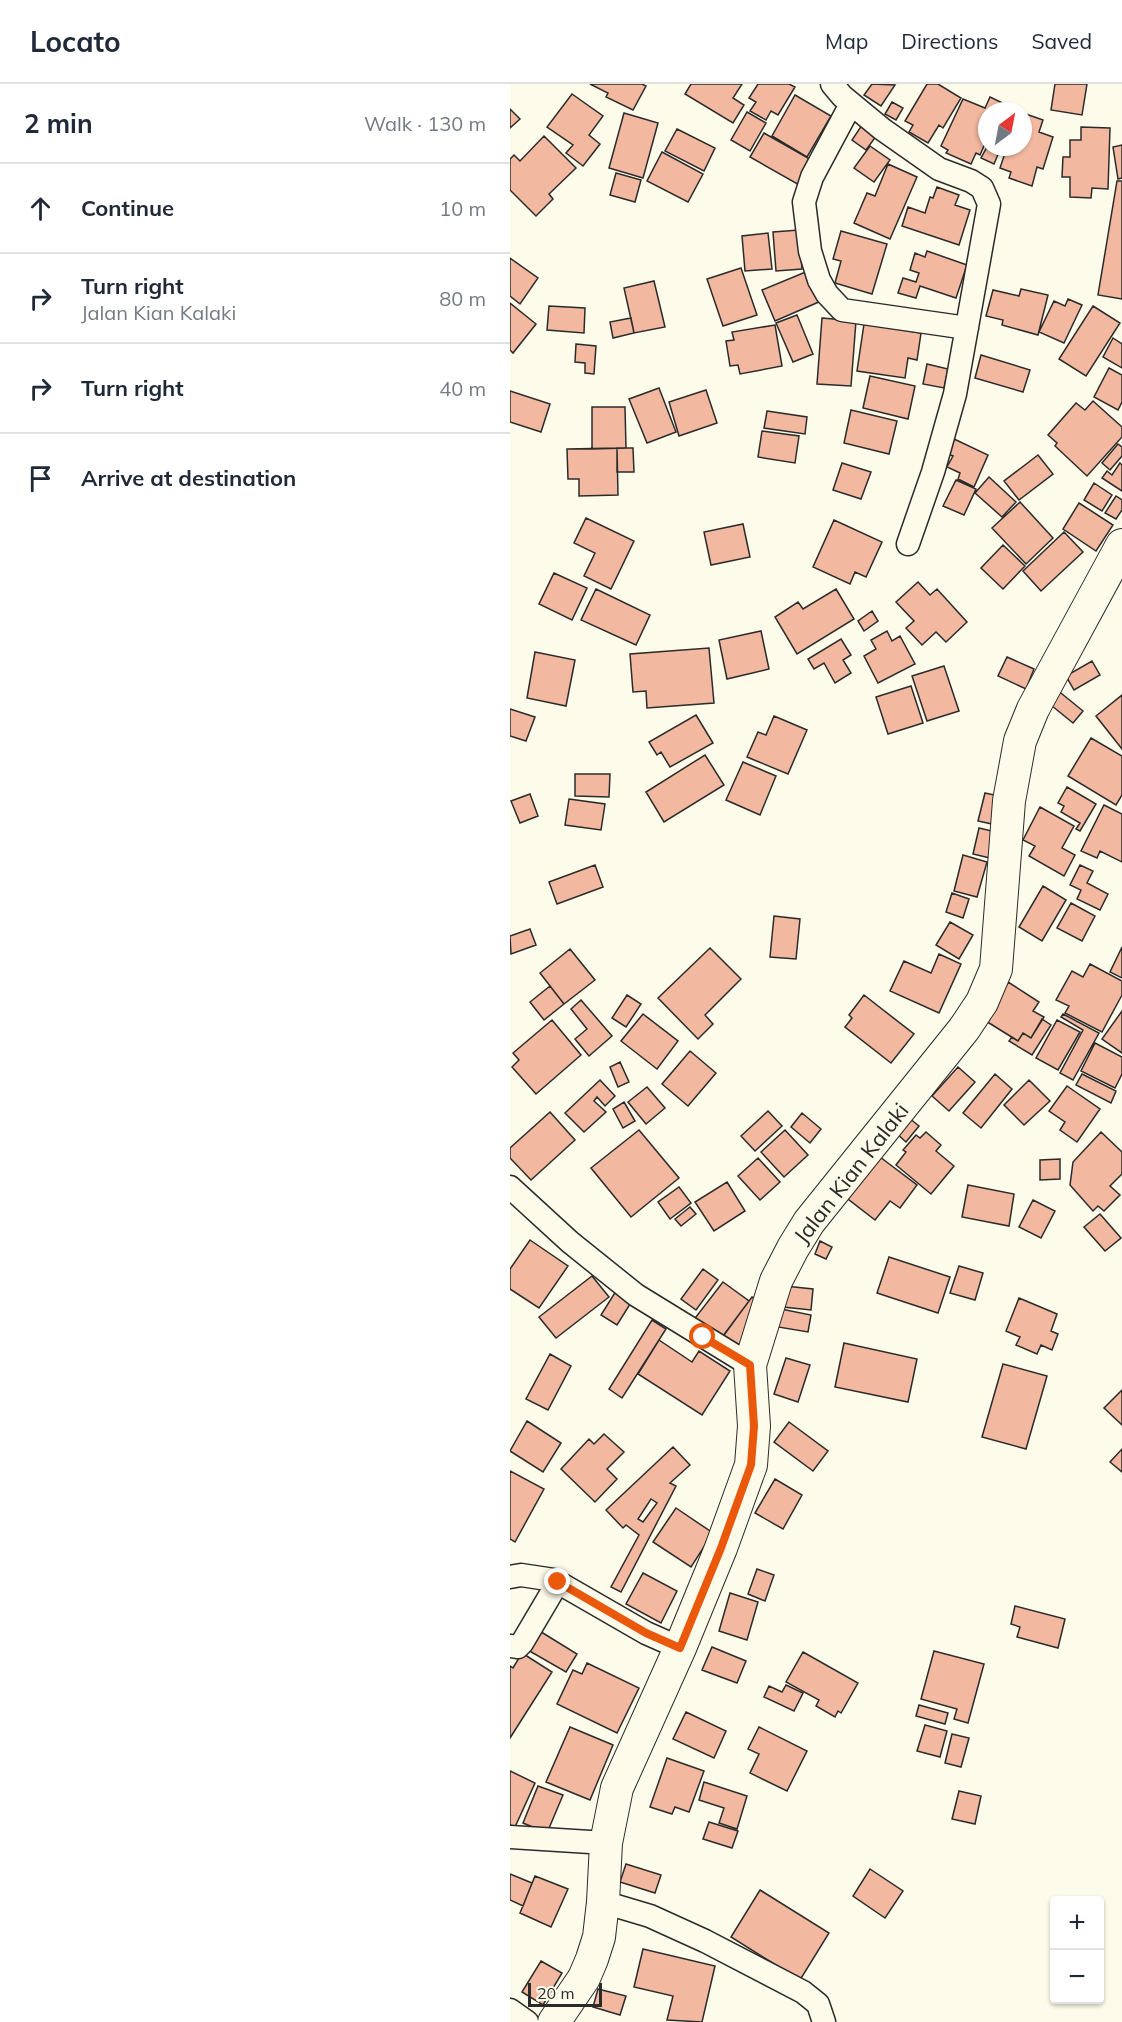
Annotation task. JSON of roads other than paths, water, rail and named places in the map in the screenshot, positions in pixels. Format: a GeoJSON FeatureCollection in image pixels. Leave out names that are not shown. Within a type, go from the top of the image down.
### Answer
{"type":"FeatureCollection","features":[{"type":"Feature","properties":{"kind":"street"},"geometry":{"type":"LineString","coordinates":[[832,84],[851,104],[882,129],[939,169],[971,181],[982,188],[989,204],[955,394],[933,472],[908,544]]}},
{"type":"Feature","properties":{"kind":"street"},"geometry":{"type":"LineString","coordinates":[[851,104],[812,177],[804,202],[810,251],[819,280],[827,294],[842,310],[967,328]]}},
{"type":"Feature","properties":{"kind":"street","name":"Jalan Kian Kalaki"},"geometry":{"type":"LineString","coordinates":[[554,2022],[584,1978],[599,1937],[610,1814],[623,1773],[680,1648],[721,1548],[751,1465],[754,1426],[750,1365],[776,1281],[809,1222],[964,1029],[982,1002],[996,969],[1009,801],[1020,741],[1033,709],[1122,545]]}},
{"type":"Feature","properties":{"kind":"street"},"geometry":{"type":"LineString","coordinates":[[510,1186],[570,1242],[636,1295],[750,1365]]}},
{"type":"Feature","properties":{"kind":"street"},"geometry":{"type":"LineString","coordinates":[[510,1577],[521,1575],[558,1582],[646,1633],[680,1648]]}},
{"type":"Feature","properties":{"kind":"street"},"geometry":{"type":"LineString","coordinates":[[510,1646],[518,1647],[522,1643],[558,1582]]}},
{"type":"Feature","properties":{"kind":"street"},"geometry":{"type":"LineString","coordinates":[[510,1838],[606,1843]]}},
{"type":"Feature","properties":{"kind":"street"},"geometry":{"type":"LineString","coordinates":[[603,1902],[650,1916],[705,1941],[803,1992],[818,2004],[824,2022]]}},
{"type":"Feature","properties":{"kind":"street"},"geometry":{"type":"LineString","coordinates":[[510,2010],[527,2022]]}}]}
